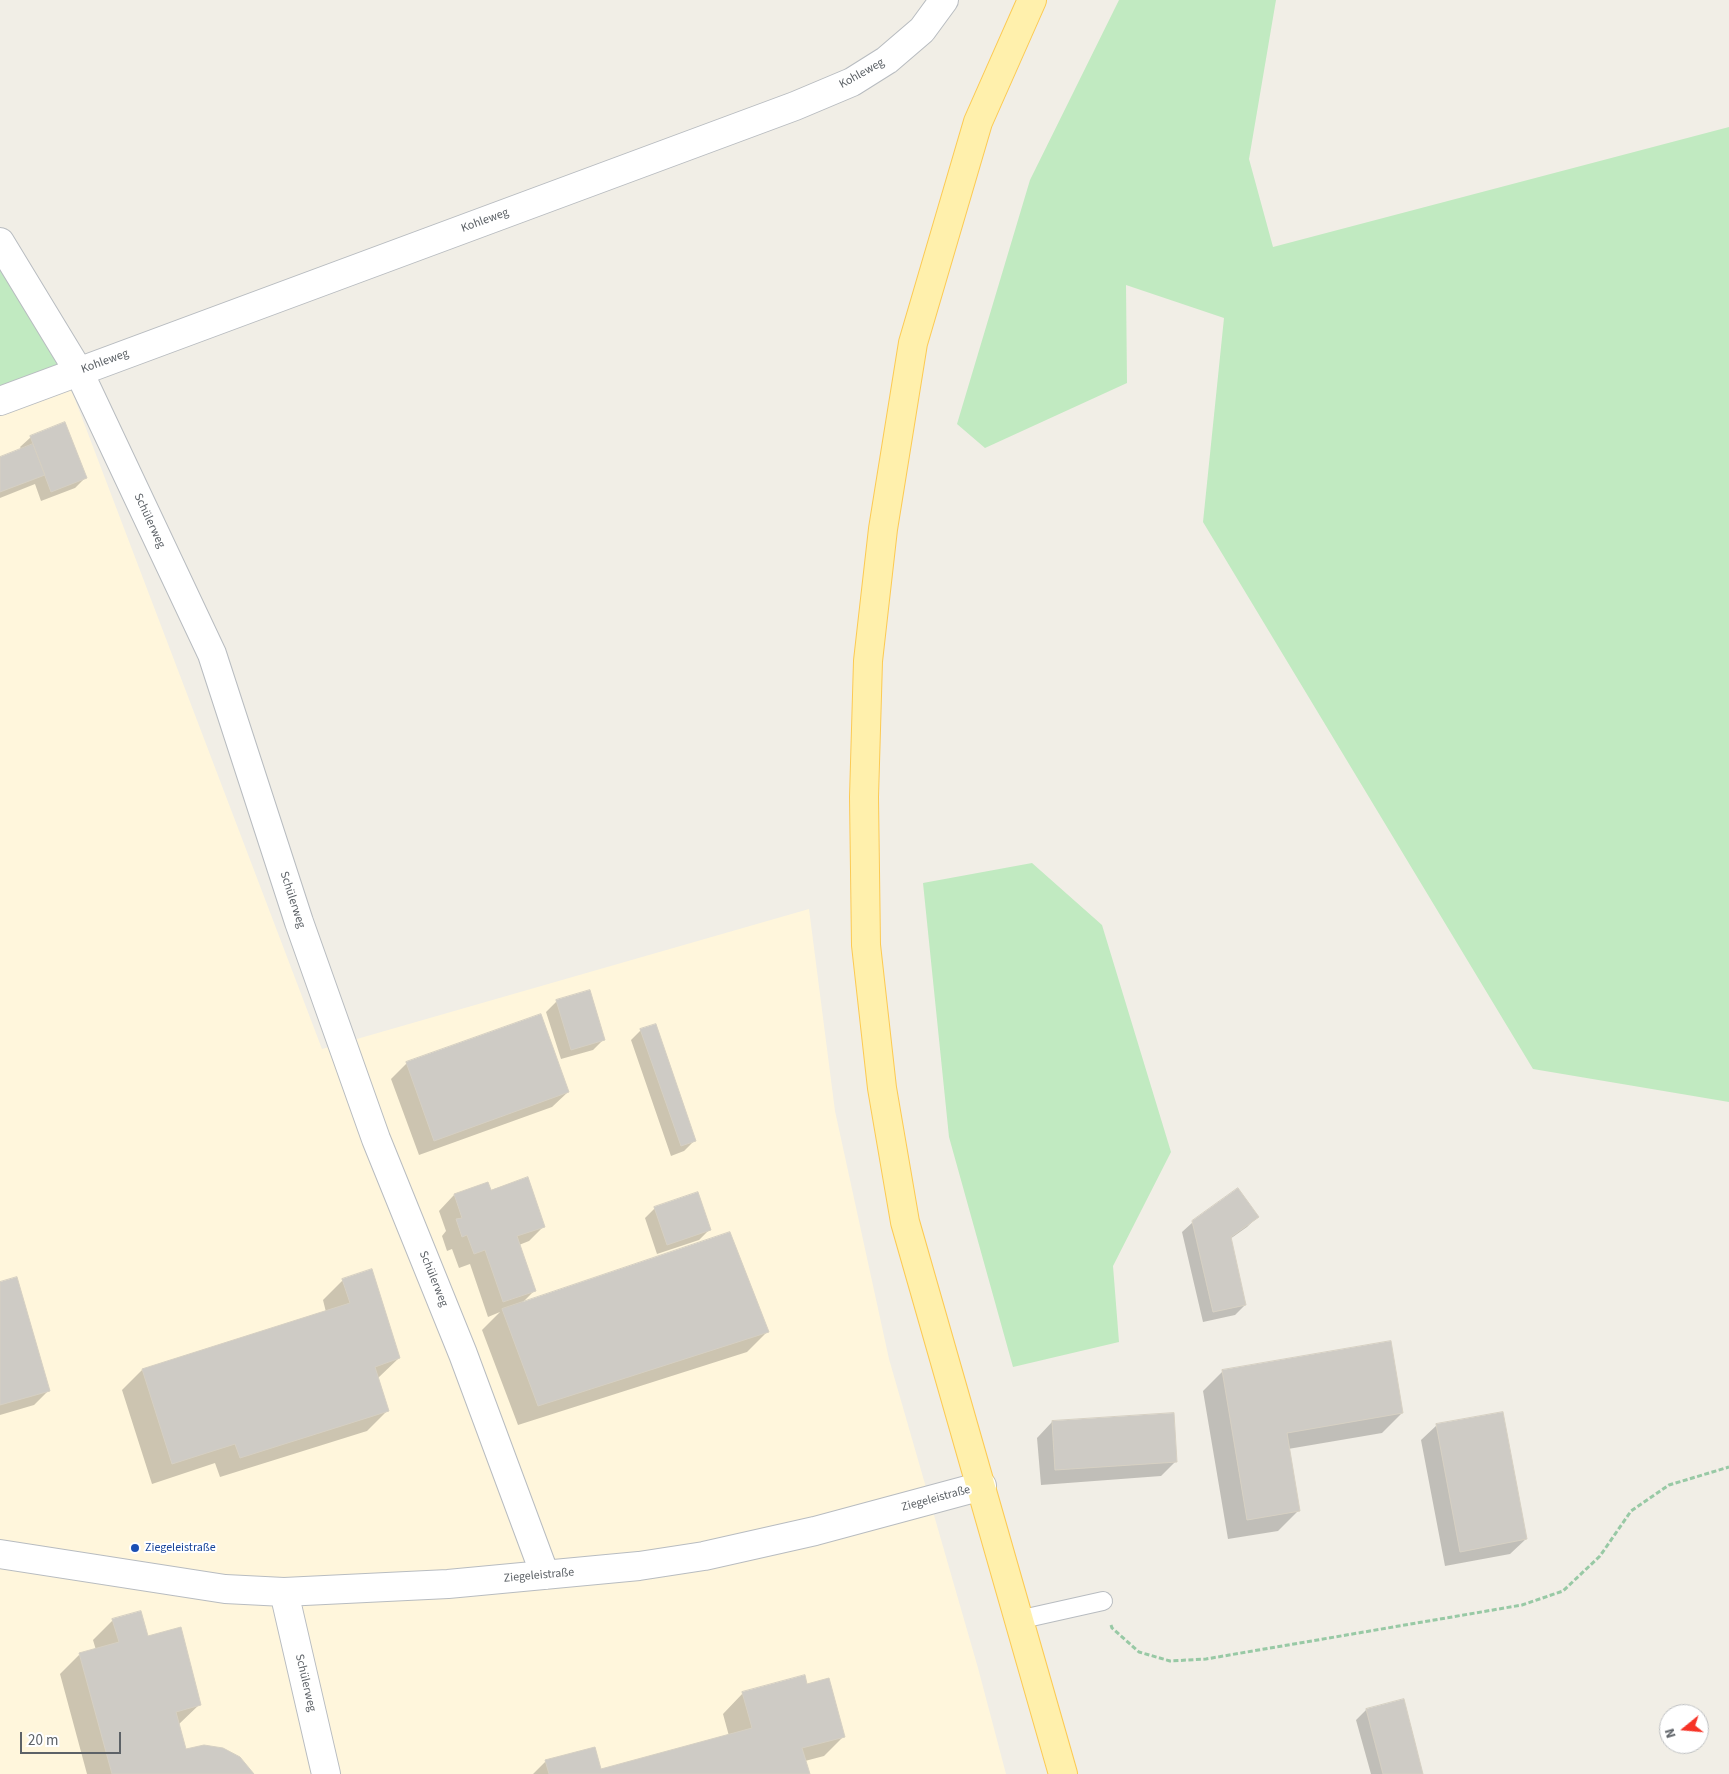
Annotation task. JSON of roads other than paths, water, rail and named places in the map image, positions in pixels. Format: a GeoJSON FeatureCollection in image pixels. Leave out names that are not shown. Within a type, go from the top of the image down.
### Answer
{"type":"FeatureCollection","features":[{"type":"Feature","properties":{"kind":"main road"},"geometry":{"type":"LineString","coordinates":[[1032,0],[978,122],[913,343],[883,529],[868,670],[864,797],[866,945],[882,1088],[905,1222],[1063,1774]]}},
{"type":"Feature","properties":{"kind":"street","name":"Kohleweg"},"geometry":{"type":"LineString","coordinates":[[0,401],[804,103],[852,82],[888,60],[922,30],[944,0]]}},
{"type":"Feature","properties":{"kind":"street","name":"Schülerweg"},"geometry":{"type":"LineString","coordinates":[[0,242],[79,372],[212,654],[299,922],[376,1139],[462,1354],[545,1575]]}},
{"type":"Feature","properties":{"kind":"street","name":"Ziegeleistraße"},"geometry":{"type":"LineString","coordinates":[[0,1554],[225,1589],[284,1592],[448,1584],[639,1566],[704,1556],[815,1531],[982,1486]]}},
{"type":"Feature","properties":{"kind":"street","name":"Schülerweg"},"geometry":{"type":"LineString","coordinates":[[284,1592],[326,1774]]}},
{"type":"Feature","properties":{"kind":"lane"},"geometry":{"type":"LineString","coordinates":[[1018,1620],[1103,1601]]}},
{"type":"Feature","properties":{"kind":"place","name":"Ziegeleistraße"},"geometry":{"type":"Point","coordinates":[135,1548]}}]}
